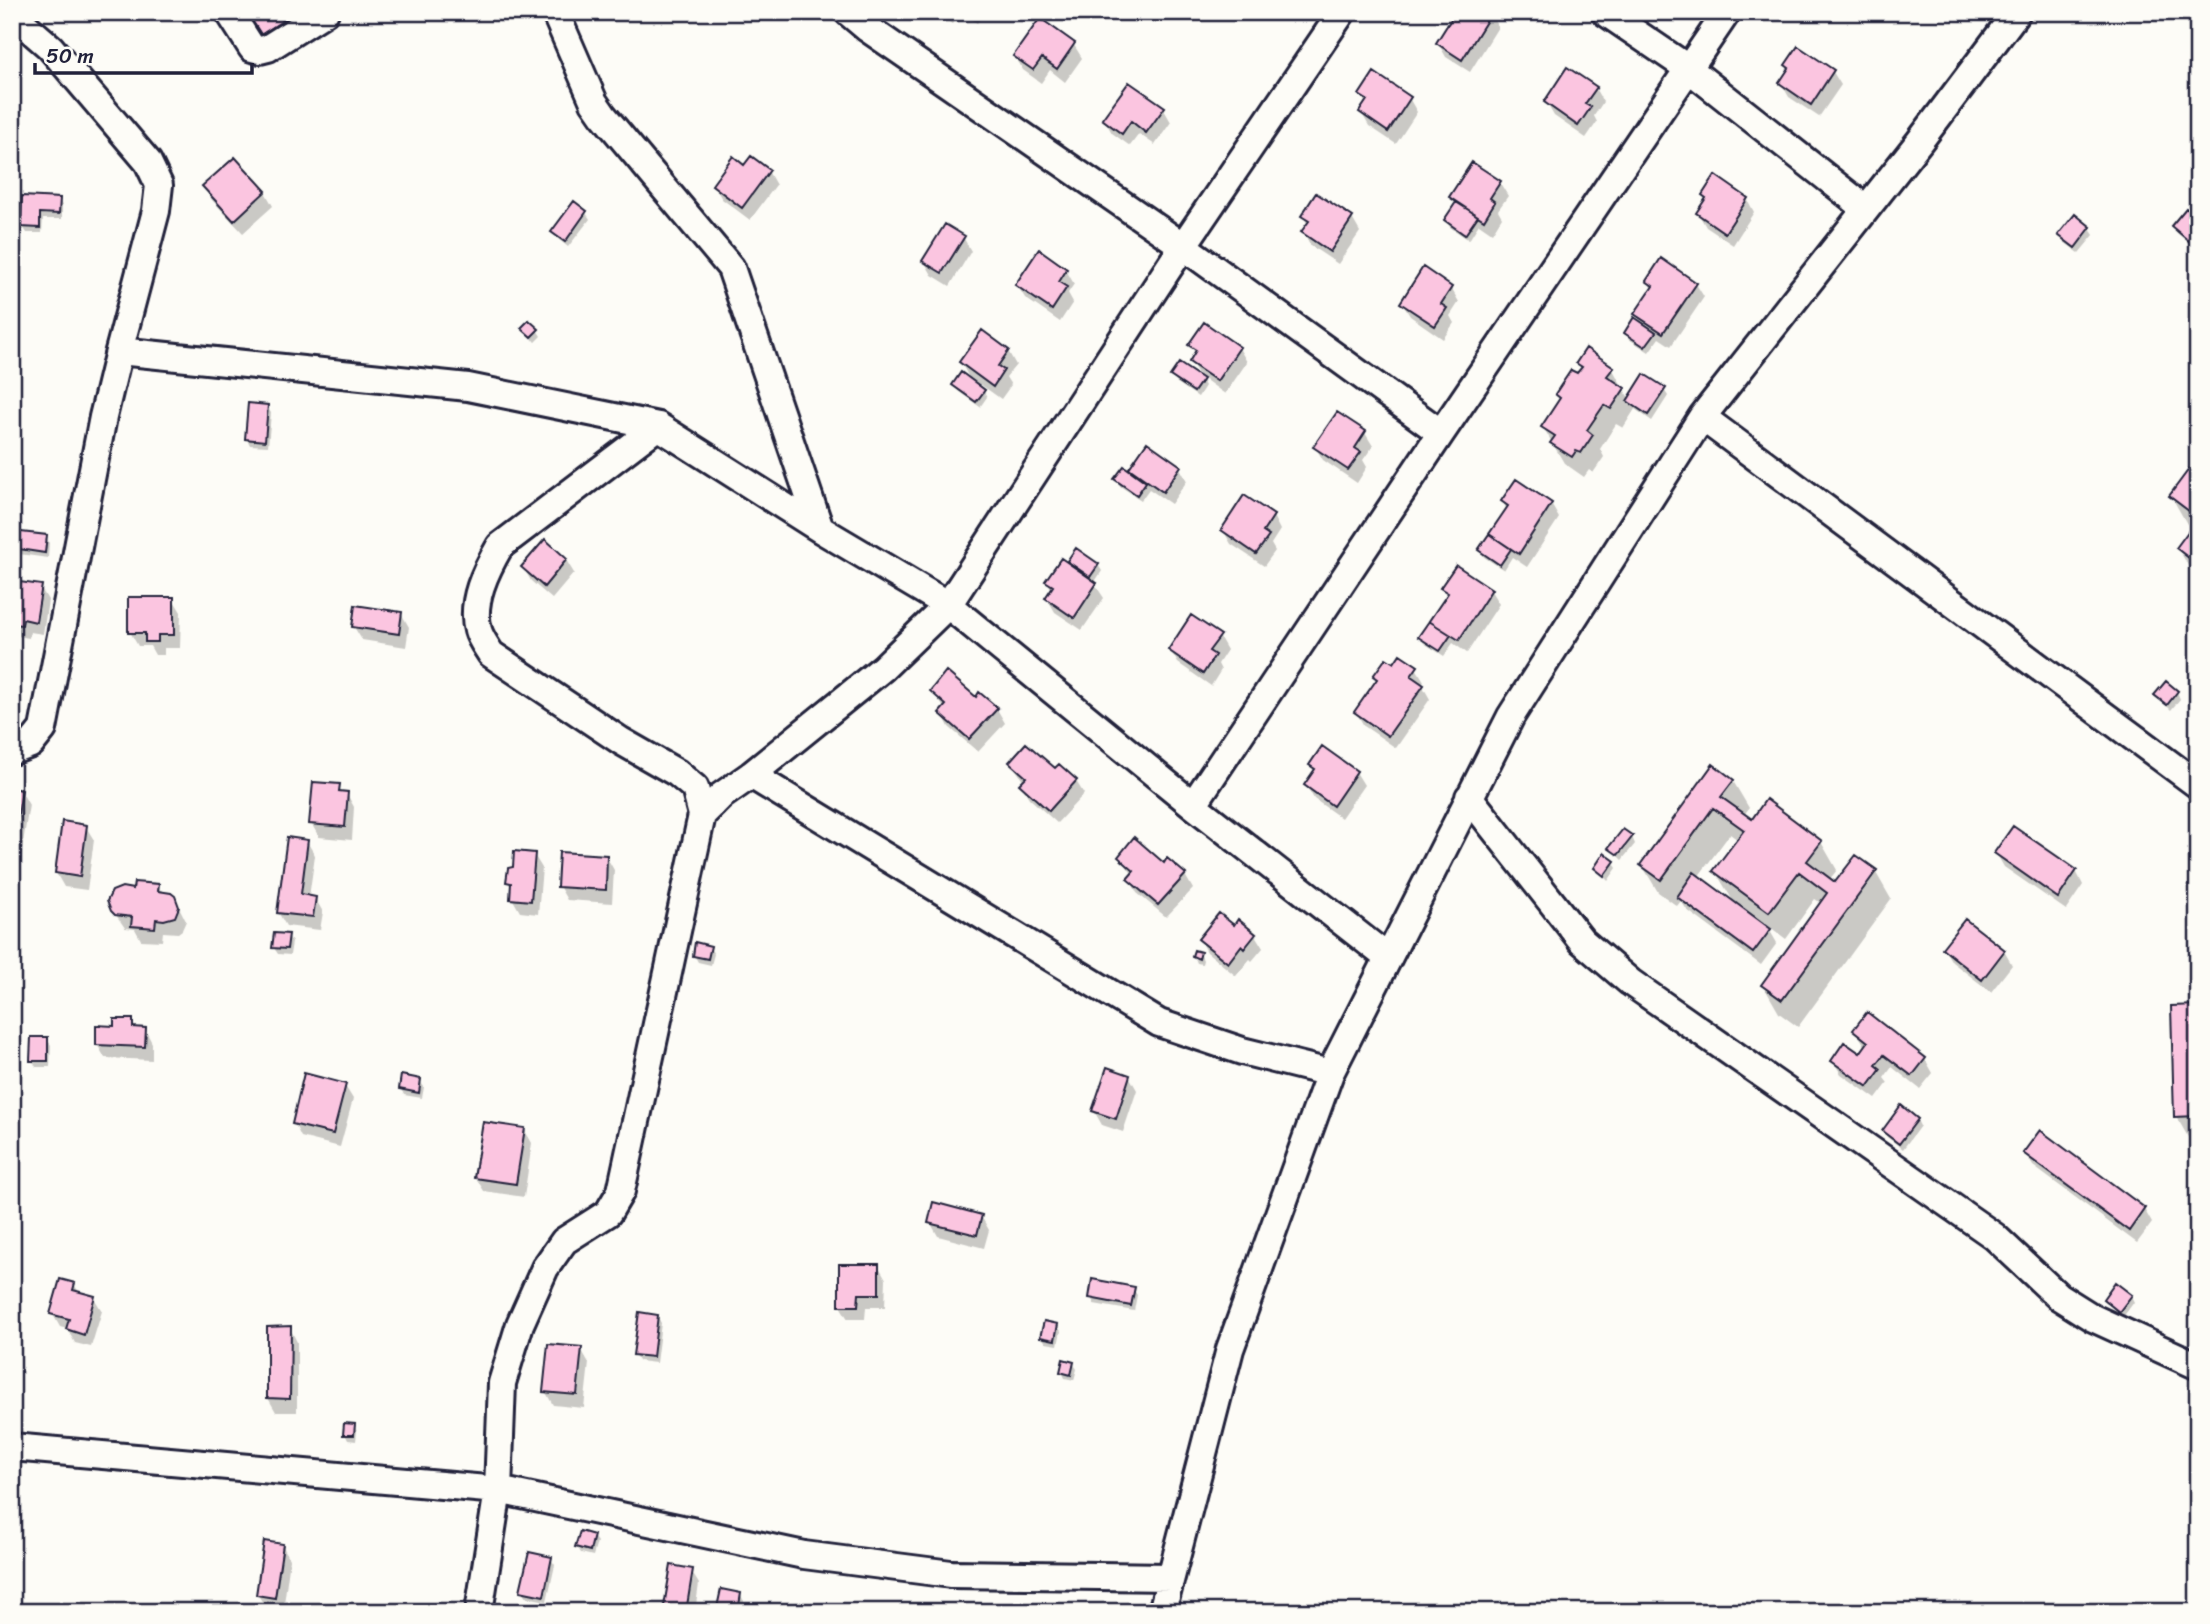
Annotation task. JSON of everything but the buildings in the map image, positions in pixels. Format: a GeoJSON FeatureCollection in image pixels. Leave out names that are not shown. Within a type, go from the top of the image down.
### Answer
{"type":"FeatureCollection","features":[{"type":"Feature","properties":{"kind":"street"},"geometry":{"type":"LineString","coordinates":[[229,12],[252,48],[260,50],[268,48],[325,12]]}},
{"type":"Feature","properties":{"kind":"street"},"geometry":{"type":"LineString","coordinates":[[555,12],[594,102],[731,268],[820,529]]}},
{"type":"Feature","properties":{"kind":"street"},"geometry":{"type":"LineString","coordinates":[[702,815],[721,796],[751,775],[883,668],[947,605],[1183,246],[1342,12]]}},
{"type":"Feature","properties":{"kind":"street"},"geometry":{"type":"LineString","coordinates":[[1605,12],[1689,69],[1865,208]]}},
{"type":"Feature","properties":{"kind":"street"},"geometry":{"type":"LineString","coordinates":[[1194,804],[1441,433],[1727,12]]}},
{"type":"Feature","properties":{"kind":"street"},"geometry":{"type":"LineString","coordinates":[[1162,1612],[1230,1349],[1330,1073],[1511,716],[1702,417],[1919,142],[2017,12]]}},
{"type":"Feature","properties":{"kind":"street"},"geometry":{"type":"LineString","coordinates":[[12,13],[50,47],[148,162],[159,186],[156,211],[103,417],[43,729],[31,744],[12,751]]}},
{"type":"Feature","properties":{"kind":"street"},"geometry":{"type":"LineString","coordinates":[[861,18],[1441,433]]}},
{"type":"Feature","properties":{"kind":"street"},"geometry":{"type":"LineString","coordinates":[[119,351],[468,387],[658,426],[820,529],[947,605],[1387,957]]}},
{"type":"Feature","properties":{"kind":"street"},"geometry":{"type":"LineString","coordinates":[[1702,417],[2198,785]]}},
{"type":"Feature","properties":{"kind":"street"},"geometry":{"type":"LineString","coordinates":[[479,1612],[498,1490],[502,1383],[520,1324],[545,1268],[564,1241],[608,1213],[621,1191],[702,815],[695,788],[677,773],[621,741],[491,654],[478,633],[475,615],[485,571],[500,547],[658,426]]}},
{"type":"Feature","properties":{"kind":"street"},"geometry":{"type":"LineString","coordinates":[[751,775],[1159,1023],[1242,1051],[1330,1073]]}},
{"type":"Feature","properties":{"kind":"street"},"geometry":{"type":"LineString","coordinates":[[1469,797],[1582,942],[1630,982],[1993,1236],[2058,1296],[2093,1318],[2198,1366]]}},
{"type":"Feature","properties":{"kind":"street"},"geometry":{"type":"LineString","coordinates":[[12,1447],[498,1490],[804,1555],[951,1574],[1171,1577]]}}]}
